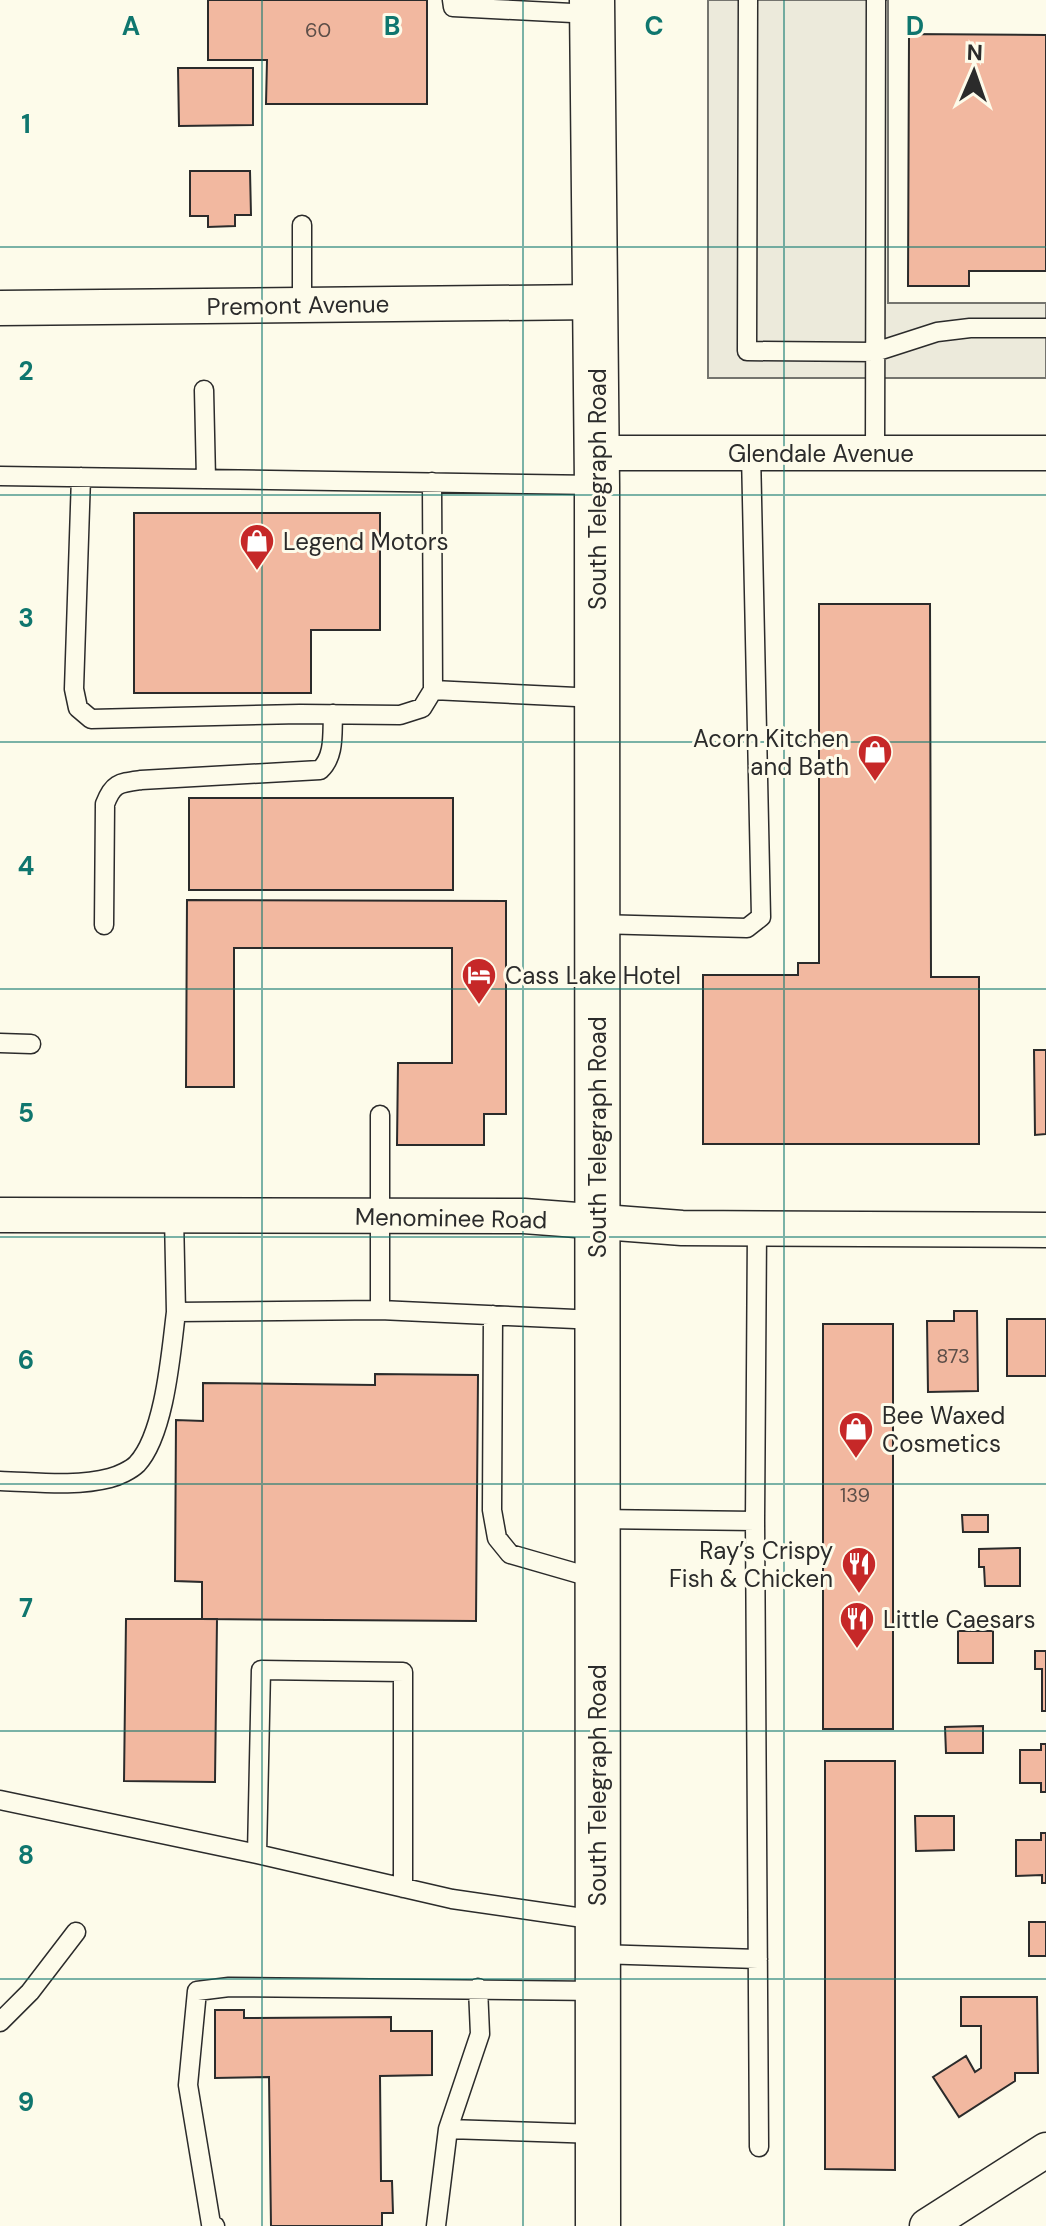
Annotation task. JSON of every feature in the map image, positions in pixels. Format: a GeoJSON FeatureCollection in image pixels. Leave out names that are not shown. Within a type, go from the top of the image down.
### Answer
{"type":"FeatureCollection","features":[{"type":"Feature","properties":{"kind":"highway","name":"South Telegraph Road"},"geometry":{"type":"LineString","coordinates":[[592,7],[597,469],[598,2226]]}},
{"type":"Feature","properties":{"kind":"street","name":"Premont Avenue"},"geometry":{"type":"LineString","coordinates":[[0,308],[595,302]]}},
{"type":"Feature","properties":{"kind":"street","name":"Glendale Avenue"},"geometry":{"type":"LineString","coordinates":[[597,469],[751,453],[1046,453]]}},
{"type":"Feature","properties":{"kind":"street","name":"Menominee Road"},"geometry":{"type":"LineString","coordinates":[[0,1215],[524,1216],[682,1228],[1046,1230]]}},
{"type":"Feature","properties":{"kind":"street"},"geometry":{"type":"LineString","coordinates":[[927,2226],[1046,2150]]}},
{"type":"Feature","properties":{"kind":"lane"},"geometry":{"type":"LineString","coordinates":[[452,0],[453,7],[592,7]]}},
{"type":"Feature","properties":{"kind":"lane"},"geometry":{"type":"LineString","coordinates":[[748,0],[747,351],[875,352],[937,332],[970,328],[1046,328]]}},
{"type":"Feature","properties":{"kind":"lane"},"geometry":{"type":"LineString","coordinates":[[875,453],[876,0]]}},
{"type":"Feature","properties":{"kind":"lane"},"geometry":{"type":"LineString","coordinates":[[302,225],[302,306]]}},
{"type":"Feature","properties":{"kind":"lane"},"geometry":{"type":"LineString","coordinates":[[204,390],[206,479]]}},
{"type":"Feature","properties":{"kind":"lane"},"geometry":{"type":"LineString","coordinates":[[597,924],[747,928],[761,917],[751,453]]}},
{"type":"Feature","properties":{"kind":"lane"},"geometry":{"type":"LineString","coordinates":[[0,476],[432,482],[597,469]]}},
{"type":"Feature","properties":{"kind":"lane"},"geometry":{"type":"LineString","coordinates":[[81,477],[74,689],[78,708],[91,719],[400,715],[422,708],[433,690],[432,482]]}},
{"type":"Feature","properties":{"kind":"lane"},"geometry":{"type":"LineString","coordinates":[[433,690],[597,698]]}},
{"type":"Feature","properties":{"kind":"lane"},"geometry":{"type":"LineString","coordinates":[[104,925],[105,804],[110,792],[119,783],[320,770],[328,763],[331,751],[333,714]]}},
{"type":"Feature","properties":{"kind":"lane"},"geometry":{"type":"LineString","coordinates":[[0,1043],[31,1044]]}},
{"type":"Feature","properties":{"kind":"lane"},"geometry":{"type":"LineString","coordinates":[[380,1115],[380,1310]]}},
{"type":"Feature","properties":{"kind":"lane"},"geometry":{"type":"LineString","coordinates":[[0,1481],[83,1483],[113,1478],[136,1465],[152,1439],[167,1385],[176,1312],[174,1216]]}},
{"type":"Feature","properties":{"kind":"lane"},"geometry":{"type":"LineString","coordinates":[[757,1229],[755,1521],[759,2147]]}},
{"type":"Feature","properties":{"kind":"lane"},"geometry":{"type":"LineString","coordinates":[[176,1312],[380,1310],[597,1320]]}},
{"type":"Feature","properties":{"kind":"lane"},"geometry":{"type":"LineString","coordinates":[[493,1315],[492,1510],[497,1538],[510,1554],[597,1579]]}},
{"type":"Feature","properties":{"kind":"lane"},"geometry":{"type":"LineString","coordinates":[[597,1519],[755,1521]]}},
{"type":"Feature","properties":{"kind":"lane"},"geometry":{"type":"LineString","coordinates":[[257,1854],[261,1670],[403,1672],[403,1888]]}},
{"type":"Feature","properties":{"kind":"lane"},"geometry":{"type":"LineString","coordinates":[[0,1800],[452,1899],[597,1955]]}},
{"type":"Feature","properties":{"kind":"lane"},"geometry":{"type":"LineString","coordinates":[[0,2022],[30,1992],[76,1932]]}},
{"type":"Feature","properties":{"kind":"lane"},"geometry":{"type":"LineString","coordinates":[[215,2226],[211,2224],[202,2177],[188,2085],[197,1991],[229,1987],[478,1988],[597,1955],[758,1959]]}},
{"type":"Feature","properties":{"kind":"lane"},"geometry":{"type":"LineString","coordinates":[[436,2226],[448,2129],[480,2034],[478,1988]]}},
{"type":"Feature","properties":{"kind":"lane"},"geometry":{"type":"LineString","coordinates":[[448,2129],[597,2134]]}},
{"type":"Feature","properties":{"kind":"shaded area"},"geometry":{"type":"Polygon","coordinates":[[[708,0],[888,0],[888,303],[1046,303],[1046,378],[708,378],[708,0]]]}},
{"type":"Feature","properties":{"kind":"building"},"geometry":{"type":"Polygon","coordinates":[[[208,0],[427,0],[427,104],[266,104],[267,60],[208,60],[208,0]]]}},
{"type":"Feature","properties":{"kind":"building"},"geometry":{"type":"Polygon","coordinates":[[[909,34],[1046,35],[1046,271],[969,271],[969,286],[908,286],[909,34]]]}},
{"type":"Feature","properties":{"kind":"building"},"geometry":{"type":"Polygon","coordinates":[[[178,68],[253,68],[253,125],[179,126],[178,68]]]}},
{"type":"Feature","properties":{"kind":"building"},"geometry":{"type":"Polygon","coordinates":[[[190,171],[250,171],[251,215],[235,215],[235,226],[208,227],[208,216],[190,216],[190,171]]]}},
{"type":"Feature","properties":{"kind":"building","name":"Legend Motors"},"geometry":{"type":"Polygon","coordinates":[[[134,513],[380,513],[380,630],[311,630],[311,693],[134,693],[134,513]]]}},
{"type":"Feature","properties":{"kind":"building","name":"Acorn Kitchen and Bath"},"geometry":{"type":"Polygon","coordinates":[[[819,604],[930,604],[931,977],[979,977],[979,1144],[703,1144],[703,975],[798,975],[798,963],[819,963],[819,604]]]}},
{"type":"Feature","properties":{"kind":"building"},"geometry":{"type":"Polygon","coordinates":[[[189,798],[453,798],[453,890],[189,890],[189,798]]]}},
{"type":"Feature","properties":{"kind":"building","name":"Cass Lake Hotel"},"geometry":{"type":"Polygon","coordinates":[[[187,900],[506,901],[506,1114],[484,1114],[484,1145],[397,1145],[398,1063],[452,1063],[452,948],[234,948],[234,1087],[186,1087],[187,900]]]}},
{"type":"Feature","properties":{"kind":"building"},"geometry":{"type":"Polygon","coordinates":[[[1034,1050],[1046,1050],[1046,1134],[1035,1135],[1034,1050]]]}},
{"type":"Feature","properties":{"kind":"building"},"geometry":{"type":"Polygon","coordinates":[[[954,1311],[977,1311],[978,1391],[928,1392],[927,1321],[954,1321],[954,1311]]]}},
{"type":"Feature","properties":{"kind":"building"},"geometry":{"type":"Polygon","coordinates":[[[1007,1319],[1046,1319],[1046,1376],[1007,1376],[1007,1319]]]}},
{"type":"Feature","properties":{"kind":"building"},"geometry":{"type":"Polygon","coordinates":[[[823,1324],[893,1324],[893,1729],[823,1729],[823,1324]]]}},
{"type":"Feature","properties":{"kind":"building"},"geometry":{"type":"Polygon","coordinates":[[[375,1374],[478,1375],[476,1621],[202,1619],[202,1582],[175,1581],[176,1420],[203,1421],[203,1383],[375,1385],[375,1374]]]}},
{"type":"Feature","properties":{"kind":"building"},"geometry":{"type":"Polygon","coordinates":[[[962,1515],[988,1515],[988,1532],[963,1532],[962,1515]]]}},
{"type":"Feature","properties":{"kind":"building"},"geometry":{"type":"Polygon","coordinates":[[[1020,1548],[1020,1586],[985,1586],[984,1567],[979,1567],[979,1549],[1020,1548]]]}},
{"type":"Feature","properties":{"kind":"building"},"geometry":{"type":"Polygon","coordinates":[[[126,1619],[217,1619],[215,1782],[124,1781],[126,1619]]]}},
{"type":"Feature","properties":{"kind":"building"},"geometry":{"type":"Polygon","coordinates":[[[958,1631],[993,1631],[993,1663],[958,1663],[958,1631]]]}},
{"type":"Feature","properties":{"kind":"building"},"geometry":{"type":"Polygon","coordinates":[[[1035,1651],[1046,1651],[1046,1711],[1042,1711],[1042,1669],[1035,1669],[1035,1651]]]}},
{"type":"Feature","properties":{"kind":"building"},"geometry":{"type":"Polygon","coordinates":[[[983,1726],[983,1753],[946,1753],[945,1727],[983,1726]]]}},
{"type":"Feature","properties":{"kind":"building"},"geometry":{"type":"Polygon","coordinates":[[[1041,1744],[1046,1744],[1046,1792],[1041,1792],[1041,1783],[1020,1783],[1020,1750],[1041,1750],[1041,1744]]]}},
{"type":"Feature","properties":{"kind":"building"},"geometry":{"type":"Polygon","coordinates":[[[825,1761],[895,1761],[895,2170],[825,2169],[825,1761]]]}},
{"type":"Feature","properties":{"kind":"building"},"geometry":{"type":"Polygon","coordinates":[[[915,1816],[954,1816],[954,1850],[916,1851],[915,1816]]]}},
{"type":"Feature","properties":{"kind":"building"},"geometry":{"type":"Polygon","coordinates":[[[1041,1833],[1046,1833],[1046,1883],[1042,1883],[1042,1875],[1016,1876],[1016,1840],[1041,1840],[1041,1833]]]}},
{"type":"Feature","properties":{"kind":"building"},"geometry":{"type":"Polygon","coordinates":[[[1029,1922],[1046,1922],[1046,1956],[1029,1956],[1029,1922]]]}},
{"type":"Feature","properties":{"kind":"building"},"geometry":{"type":"Polygon","coordinates":[[[961,1997],[1037,1997],[1038,2073],[1015,2073],[1015,2081],[959,2117],[933,2077],[966,2056],[975,2072],[981,2068],[981,2026],[961,2026],[961,1997]]]}},
{"type":"Feature","properties":{"kind":"building"},"geometry":{"type":"Polygon","coordinates":[[[215,2010],[244,2010],[244,2018],[391,2017],[391,2031],[432,2031],[432,2075],[380,2076],[381,2181],[392,2181],[393,2213],[382,2213],[382,2226],[271,2226],[269,2077],[215,2078],[215,2010]]]}},
{"type":"Feature","properties":{"kind":"place","name":"Legend Motors"},"geometry":{"type":"Point","coordinates":[257,572]}},
{"type":"Feature","properties":{"kind":"place","name":"Acorn Kitchen and Bath"},"geometry":{"type":"Point","coordinates":[875,783]}},
{"type":"Feature","properties":{"kind":"place","name":"Cass Lake Hotel"},"geometry":{"type":"Point","coordinates":[479,1006]}},
{"type":"Feature","properties":{"kind":"place","name":"Bee Waxed Cosmetics"},"geometry":{"type":"Point","coordinates":[856,1460]}},
{"type":"Feature","properties":{"kind":"place","name":"Ray’s Crispy Fish & Chicken"},"geometry":{"type":"Point","coordinates":[859,1595]}},
{"type":"Feature","properties":{"kind":"place","name":"Little Caesars"},"geometry":{"type":"Point","coordinates":[857,1650]}}]}
